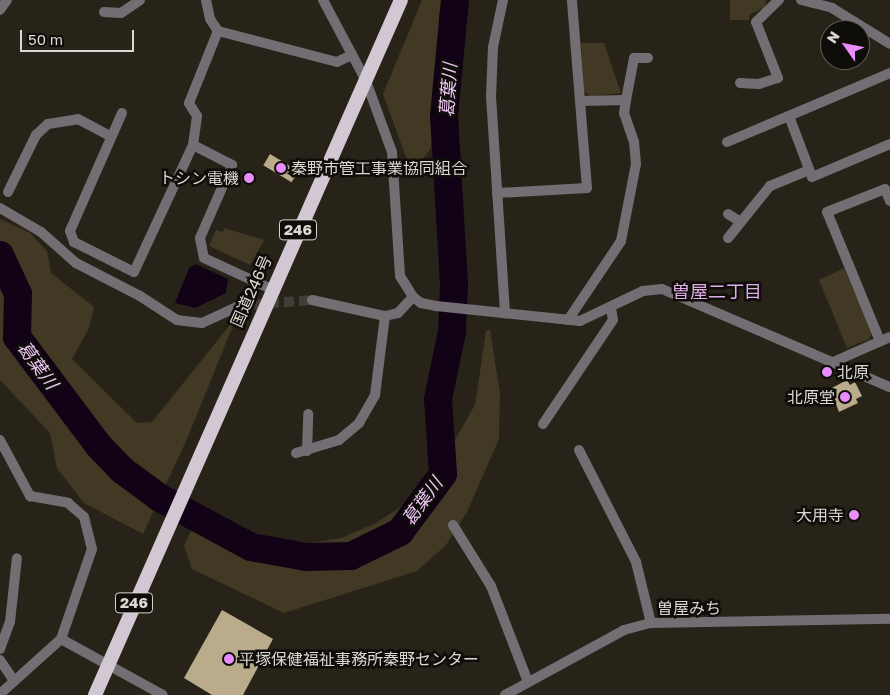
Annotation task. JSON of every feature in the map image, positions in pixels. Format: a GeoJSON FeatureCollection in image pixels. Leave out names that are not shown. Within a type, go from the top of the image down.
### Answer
{"type":"FeatureCollection","features":[{"type":"Feature","properties":{"kind":"highway","name":"国道246号"},"geometry":{"type":"LineString","coordinates":[[107,665],[271,289],[401,0]]}},
{"type":"Feature","properties":{"kind":"highway","name":"246"},"geometry":{"type":"LineString","coordinates":[[95,695],[107,665]]}},
{"type":"Feature","properties":{"kind":"street"},"geometry":{"type":"LineString","coordinates":[[0,10],[7,0]]}},
{"type":"Feature","properties":{"kind":"street"},"geometry":{"type":"LineString","coordinates":[[104,12],[121,12],[140,0]]}},
{"type":"Feature","properties":{"kind":"street"},"geometry":{"type":"LineString","coordinates":[[206,0],[210,20],[218,31],[337,62],[352,55]]}},
{"type":"Feature","properties":{"kind":"street"},"geometry":{"type":"LineString","coordinates":[[322,0],[366,81],[392,152],[400,276],[413,297],[421,303],[504,314],[580,321],[610,309],[643,291],[662,289],[890,387]]}},
{"type":"Feature","properties":{"kind":"street"},"geometry":{"type":"LineString","coordinates":[[503,0],[492,46],[497,193],[504,314]]}},
{"type":"Feature","properties":{"kind":"street"},"geometry":{"type":"LineString","coordinates":[[497,193],[587,188],[572,0]]}},
{"type":"Feature","properties":{"kind":"street"},"geometry":{"type":"LineString","coordinates":[[740,83],[759,84],[778,78],[756,22],[779,0]]}},
{"type":"Feature","properties":{"kind":"street"},"geometry":{"type":"LineString","coordinates":[[801,0],[832,8],[890,44]]}},
{"type":"Feature","properties":{"kind":"street"},"geometry":{"type":"LineString","coordinates":[[122,113],[110,136],[70,231],[74,242],[105,260],[134,272],[193,145],[197,116],[189,103],[218,31]]}},
{"type":"Feature","properties":{"kind":"street"},"geometry":{"type":"LineString","coordinates":[[568,320],[621,240],[636,164],[624,113],[634,58],[648,58]]}},
{"type":"Feature","properties":{"kind":"street"},"geometry":{"type":"LineString","coordinates":[[727,142],[890,73]]}},
{"type":"Feature","properties":{"kind":"street"},"geometry":{"type":"LineString","coordinates":[[580,101],[626,100]]}},
{"type":"Feature","properties":{"kind":"street"},"geometry":{"type":"LineString","coordinates":[[789,116],[812,177],[890,144]]}},
{"type":"Feature","properties":{"kind":"street"},"geometry":{"type":"LineString","coordinates":[[8,192],[36,135],[48,124],[78,119],[110,136]]}},
{"type":"Feature","properties":{"kind":"street"},"geometry":{"type":"LineString","coordinates":[[193,145],[232,165],[200,238],[204,258],[271,289]]}},
{"type":"Feature","properties":{"kind":"street"},"geometry":{"type":"LineString","coordinates":[[728,238],[770,186],[809,170]]}},
{"type":"Feature","properties":{"kind":"street"},"geometry":{"type":"LineString","coordinates":[[831,363],[885,339],[827,212],[885,189],[890,201]]}},
{"type":"Feature","properties":{"kind":"street"},"geometry":{"type":"LineString","coordinates":[[0,208],[41,232],[76,262],[99,273],[164,313],[191,324],[216,319],[239,306]]}},
{"type":"Feature","properties":{"kind":"street"},"geometry":{"type":"LineString","coordinates":[[728,214],[740,222]]}},
{"type":"Feature","properties":{"kind":"street"},"geometry":{"type":"LineString","coordinates":[[99,273],[105,260]]}},
{"type":"Feature","properties":{"kind":"street"},"geometry":{"type":"LineString","coordinates":[[312,300],[385,316],[398,313],[413,297]]}},
{"type":"Feature","properties":{"kind":"street"},"geometry":{"type":"LineString","coordinates":[[543,424],[613,320],[610,309]]}},
{"type":"Feature","properties":{"kind":"street"},"geometry":{"type":"LineString","coordinates":[[296,453],[338,440],[359,423],[375,395],[385,316]]}},
{"type":"Feature","properties":{"kind":"street"},"geometry":{"type":"LineString","coordinates":[[307,451],[308,414]]}},
{"type":"Feature","properties":{"kind":"street"},"geometry":{"type":"LineString","coordinates":[[0,440],[24,490],[40,499],[68,504],[84,518],[90,530],[92,549],[61,639],[0,694]]}},
{"type":"Feature","properties":{"kind":"street"},"geometry":{"type":"LineString","coordinates":[[579,450],[636,562],[651,623]]}},
{"type":"Feature","properties":{"kind":"street"},"geometry":{"type":"LineString","coordinates":[[454,525],[491,586],[528,682]]}},
{"type":"Feature","properties":{"kind":"street"},"geometry":{"type":"LineString","coordinates":[[0,649],[10,622],[17,558]]}},
{"type":"Feature","properties":{"kind":"street","name":"曽屋みち"},"geometry":{"type":"LineString","coordinates":[[505,695],[624,630],[651,623],[890,619]]}},
{"type":"Feature","properties":{"kind":"street"},"geometry":{"type":"LineString","coordinates":[[61,639],[163,695]]}},
{"type":"Feature","properties":{"kind":"street"},"geometry":{"type":"LineString","coordinates":[[0,660],[14,681]]}},
{"type":"Feature","properties":{"kind":"shaded area"},"geometry":{"type":"Polygon","coordinates":[[[422,0],[443,0],[439,13],[438,100],[431,148],[422,160],[408,163],[383,94],[422,0]]]}},
{"type":"Feature","properties":{"kind":"shaded area"},"geometry":{"type":"Polygon","coordinates":[[[730,0],[766,0],[765,7],[749,15],[749,20],[730,20],[730,0]]]}},
{"type":"Feature","properties":{"kind":"shaded area"},"geometry":{"type":"Polygon","coordinates":[[[581,43],[604,43],[621,93],[590,96],[584,91],[581,43]]]}},
{"type":"Feature","properties":{"kind":"shaded area"},"geometry":{"type":"Polygon","coordinates":[[[0,219],[30,233],[47,251],[51,273],[94,307],[89,328],[72,359],[137,423],[152,422],[237,316],[187,439],[143,534],[84,503],[57,468],[50,433],[0,380],[0,219]]]}},
{"type":"Feature","properties":{"kind":"shaded area"},"geometry":{"type":"Polygon","coordinates":[[[224,228],[264,240],[250,265],[209,246],[216,230],[223,232],[224,228]]]}},
{"type":"Feature","properties":{"kind":"shaded area"},"geometry":{"type":"Polygon","coordinates":[[[196,264],[228,279],[226,293],[195,308],[175,303],[189,268],[196,264]]]}},
{"type":"Feature","properties":{"kind":"shaded area"},"geometry":{"type":"Polygon","coordinates":[[[844,268],[872,332],[869,339],[847,348],[819,280],[844,268]]]}},
{"type":"Feature","properties":{"kind":"shaded area"},"geometry":{"type":"Polygon","coordinates":[[[490,329],[500,394],[499,439],[467,512],[446,545],[417,571],[284,613],[192,569],[184,546],[196,521],[304,544],[341,538],[376,523],[411,500],[449,450],[475,405],[486,331],[490,329]]]}},
{"type":"Feature","properties":{"kind":"building","name":"秦野市管工事業協同組合"},"geometry":{"type":"Polygon","coordinates":[[[270,154],[298,171],[292,182],[263,165],[270,154]]]}},
{"type":"Feature","properties":{"kind":"building","name":"北原堂"},"geometry":{"type":"Polygon","coordinates":[[[847,380],[850,385],[855,382],[862,396],[856,399],[858,403],[839,412],[830,389],[847,380]]]}},
{"type":"Feature","properties":{"kind":"building","name":"平塚保健福祉事務所秦野センター"},"geometry":{"type":"Polygon","coordinates":[[[222,610],[273,639],[243,695],[212,695],[184,678],[222,610]]]}},
{"type":"Feature","properties":{"kind":"waterway","name":"葛葉川"},"geometry":{"type":"LineString","coordinates":[[0,255],[18,294],[17,337],[98,445],[122,470],[160,498],[251,547],[306,557],[351,556],[400,532],[443,474],[438,399],[452,332],[454,284],[444,116],[455,0]]}},
{"type":"Feature","properties":{"kind":"tunnel"},"geometry":{"type":"LineString","coordinates":[[239,306],[312,300]]}},
{"type":"Feature","properties":{"kind":"place","name":"秦野市管工事業協同組合"},"geometry":{"type":"Point","coordinates":[281,168]}},
{"type":"Feature","properties":{"kind":"place","name":"トシン電機"},"geometry":{"type":"Point","coordinates":[249,178]}},
{"type":"Feature","properties":{"kind":"place","name":"北原"},"geometry":{"type":"Point","coordinates":[827,372]}},
{"type":"Feature","properties":{"kind":"place","name":"北原堂"},"geometry":{"type":"Point","coordinates":[845,397]}},
{"type":"Feature","properties":{"kind":"place","name":"大用寺"},"geometry":{"type":"Point","coordinates":[854,515]}},
{"type":"Feature","properties":{"kind":"place","name":"平塚保健福祉事務所秦野センター"},"geometry":{"type":"Point","coordinates":[229,659]}},
{"type":"Feature","properties":{"kind":"district","name":"曽屋二丁目"},"geometry":{"type":"Point","coordinates":[717,291]}}]}
